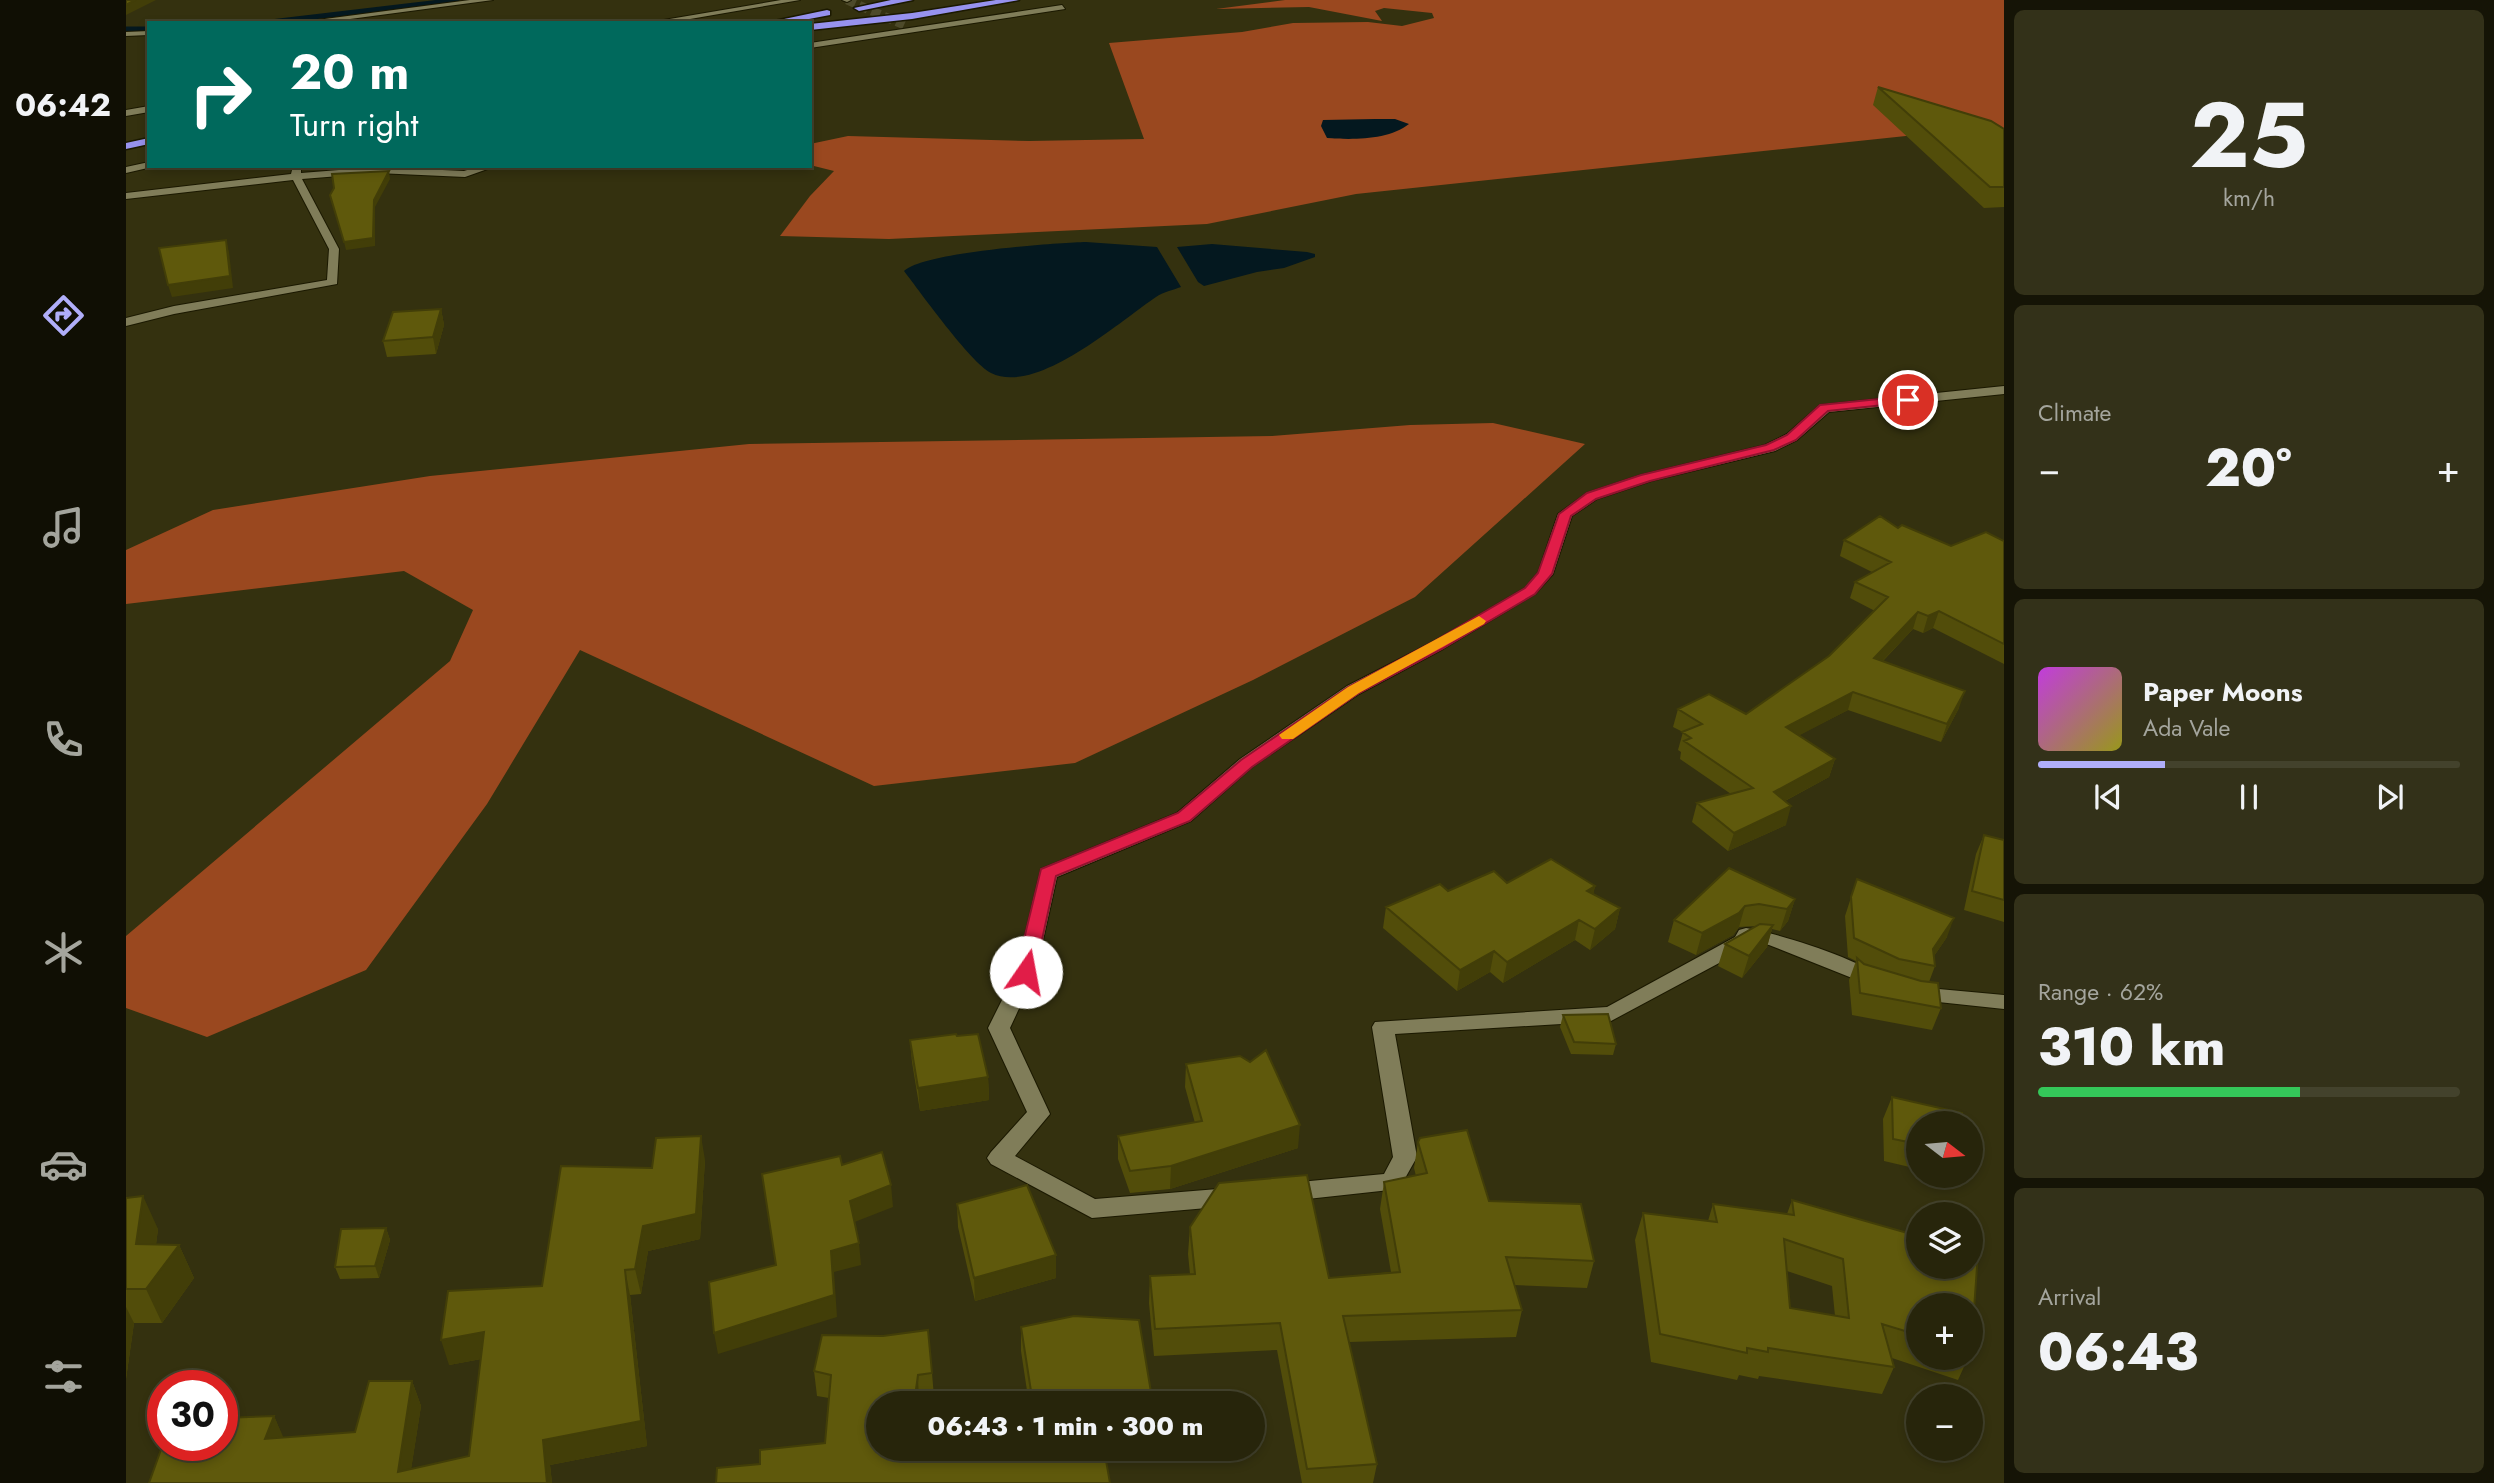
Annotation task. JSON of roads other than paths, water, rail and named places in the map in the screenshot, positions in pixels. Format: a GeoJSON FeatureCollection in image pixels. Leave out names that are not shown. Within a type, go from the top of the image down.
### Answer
{"type":"FeatureCollection","features":[{"type":"Feature","properties":{"kind":"highway"},"geometry":{"type":"LineString","coordinates":[[782,21],[908,0]]}},
{"type":"Feature","properties":{"kind":"highway"},"geometry":{"type":"LineString","coordinates":[[812,25],[954,0]]}},
{"type":"Feature","properties":{"kind":"highway"},"geometry":{"type":"LineString","coordinates":[[812,25],[912,16],[1014,0]]}},
{"type":"Feature","properties":{"kind":"highway"},"geometry":{"type":"LineString","coordinates":[[126,136],[147,132]]}},
{"type":"Feature","properties":{"kind":"highway"},"geometry":{"type":"LineString","coordinates":[[126,146],[147,141]]}},
{"type":"Feature","properties":{"kind":"street"},"geometry":{"type":"LineString","coordinates":[[315,21],[489,0]]}},
{"type":"Feature","properties":{"kind":"street"},"geometry":{"type":"LineString","coordinates":[[663,21],[796,0]]}},
{"type":"Feature","properties":{"kind":"street"},"geometry":{"type":"LineString","coordinates":[[812,46],[1062,7]]}},
{"type":"Feature","properties":{"kind":"street"},"geometry":{"type":"LineString","coordinates":[[904,25],[916,30]]}},
{"type":"Feature","properties":{"kind":"street"},"geometry":{"type":"LineString","coordinates":[[126,34],[147,33]]}},
{"type":"Feature","properties":{"kind":"street"},"geometry":{"type":"LineString","coordinates":[[126,113],[147,109]]}},
{"type":"Feature","properties":{"kind":"street"},"geometry":{"type":"LineString","coordinates":[[126,170],[147,165]]}},
{"type":"Feature","properties":{"kind":"street"},"geometry":{"type":"LineString","coordinates":[[126,196],[296,172],[377,170],[465,174],[484,168]]}},
{"type":"Feature","properties":{"kind":"street"},"geometry":{"type":"LineString","coordinates":[[126,322],[174,310],[333,282],[334,249],[296,172]]}},
{"type":"Feature","properties":{"kind":"street"},"geometry":{"type":"LineString","coordinates":[[1245,1196],[1092,1209],[999,1158],[1039,1114],[999,1028],[1026,972],[1048,873],[1184,817],[1247,763],[1353,690],[1437,646],[1530,591],[1545,574],[1565,514],[1591,496],[1646,478],[1770,448],[1792,437],[1825,408],[2004,390]]}},
{"type":"Feature","properties":{"kind":"street"},"geometry":{"type":"LineString","coordinates":[[1272,1194],[1391,1183],[1405,1157],[1383,1027],[1611,1014],[1742,942],[1746,935],[1772,939],[1858,973],[1864,979],[1913,994],[2004,1002]]}},
{"type":"Feature","properties":{"kind":"water"},"geometry":{"type":"Polygon","coordinates":[[[1395,119],[1409,124],[1381,136],[1359,139],[1327,138],[1321,126],[1323,120],[1395,119]]]}},
{"type":"Feature","properties":{"kind":"water"},"geometry":{"type":"Polygon","coordinates":[[[1086,242],[1157,247],[1181,287],[1156,297],[1077,353],[1031,374],[1010,377],[991,373],[982,366],[946,326],[904,271],[916,264],[962,254],[1086,242]]]}},
{"type":"Feature","properties":{"kind":"water"},"geometry":{"type":"Polygon","coordinates":[[[1212,244],[1307,252],[1315,254],[1315,257],[1284,268],[1204,286],[1198,282],[1177,247],[1212,244]]]}},
{"type":"Feature","properties":{"kind":"waterway"},"geometry":{"type":"LineString","coordinates":[[279,21],[457,0]]}},
{"type":"Feature","properties":{"kind":"waterway"},"geometry":{"type":"LineString","coordinates":[[126,29],[147,29]]}},
{"type":"Feature","properties":{"kind":"tunnel"},"geometry":{"type":"LineString","coordinates":[[847,0],[904,25]]}}]}
